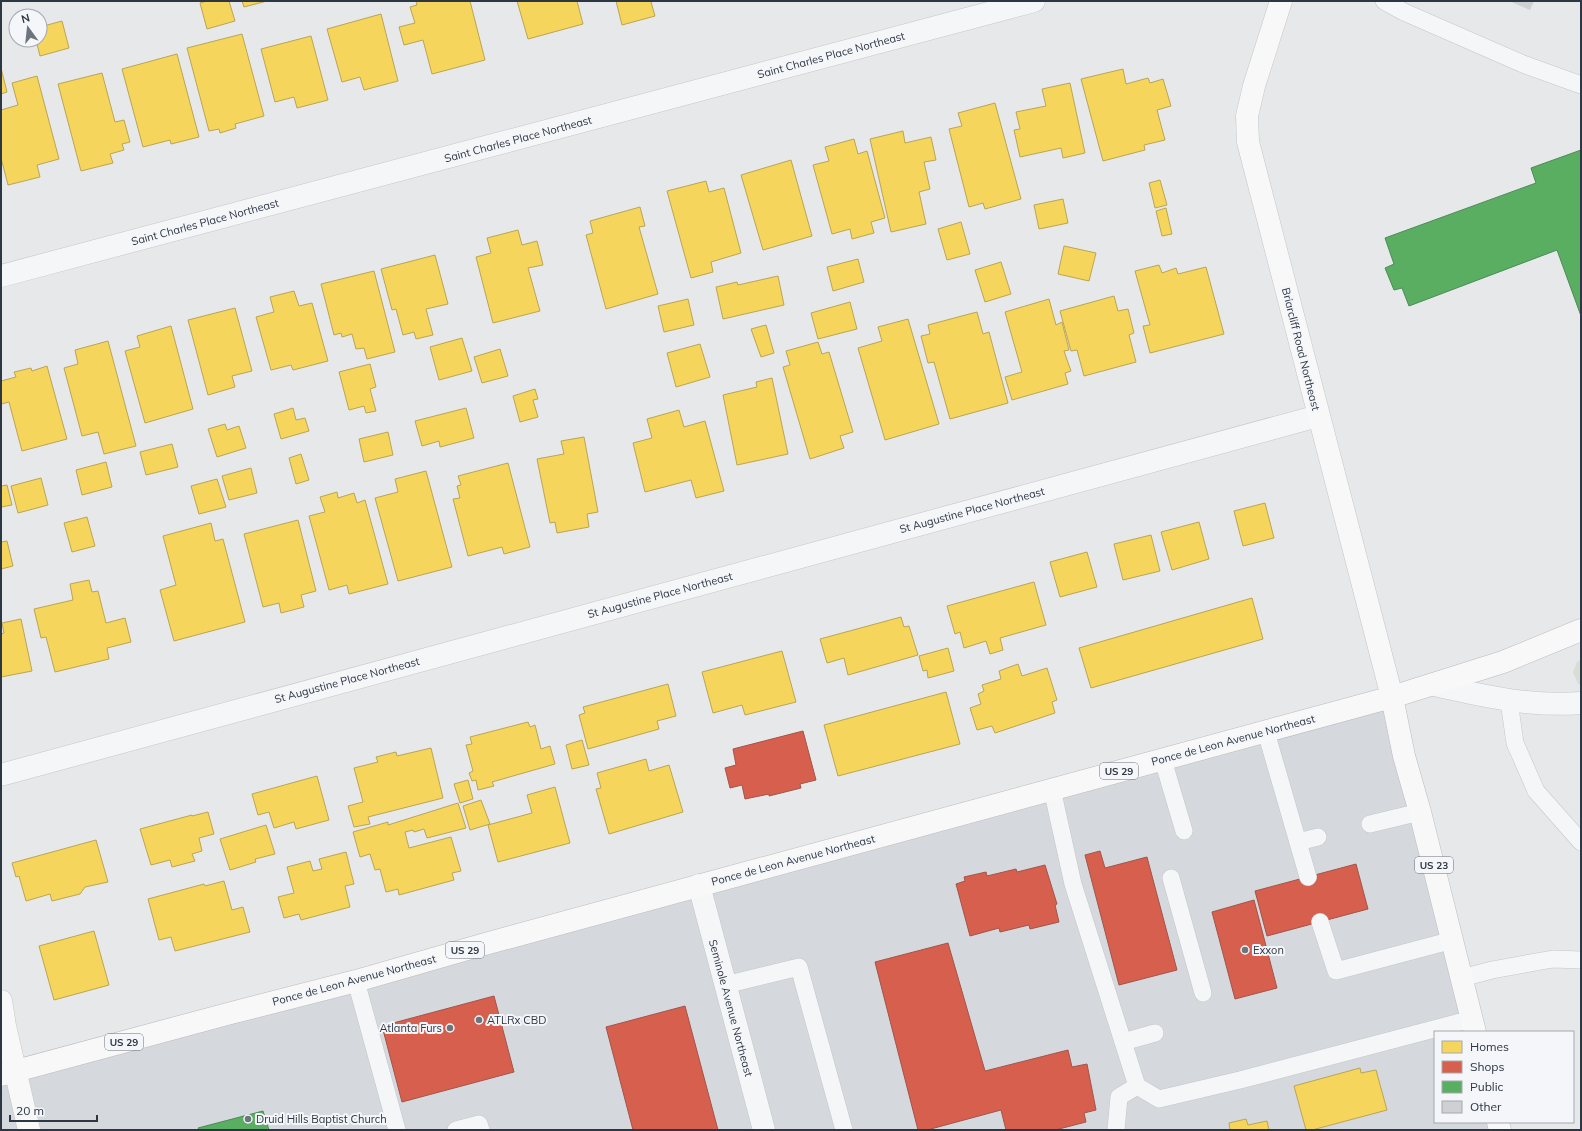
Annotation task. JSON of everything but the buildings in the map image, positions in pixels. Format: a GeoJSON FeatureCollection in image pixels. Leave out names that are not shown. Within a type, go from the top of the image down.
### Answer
{"type":"FeatureCollection","features":[{"type":"Feature","properties":{"kind":"main road","name":"Briarcliff Road Northeast"},"geometry":{"type":"LineString","coordinates":[[1281,1],[1254,86],[1247,116],[1248,142],[1392,697]]}},
{"type":"Feature","properties":{"kind":"main road","name":"Ponce de Leon Avenue Northeast"},"geometry":{"type":"LineString","coordinates":[[9,1073],[356,981],[699,885],[1392,697],[1503,662],[1581,630]]}},
{"type":"Feature","properties":{"kind":"main road","name":"US 23"},"geometry":{"type":"LineString","coordinates":[[1392,697],[1404,756],[1420,812],[1474,1026]]}},
{"type":"Feature","properties":{"kind":"main road"},"geometry":{"type":"LineString","coordinates":[[1,1001],[5,1026],[9,1073],[29,1130]]}},
{"type":"Feature","properties":{"kind":"street","name":"Saint Charles Place Northeast"},"geometry":{"type":"LineString","coordinates":[[1,276],[1034,1]]}},
{"type":"Feature","properties":{"kind":"street","name":"St Augustine Place Northeast"},"geometry":{"type":"LineString","coordinates":[[1,775],[1318,416]]}},
{"type":"Feature","properties":{"kind":"street"},"geometry":{"type":"LineString","coordinates":[[1434,685],[1509,701],[1555,705],[1581,703]]}},
{"type":"Feature","properties":{"kind":"street","name":"Seminole Avenue Northeast"},"geometry":{"type":"LineString","coordinates":[[699,885],[764,1130]]}},
{"type":"Feature","properties":{"kind":"lane"},"geometry":{"type":"LineString","coordinates":[[1384,1],[1404,12],[1524,64],[1581,85]]}},
{"type":"Feature","properties":{"kind":"lane"},"geometry":{"type":"LineString","coordinates":[[1509,701],[1515,743],[1536,791],[1581,842]]}},
{"type":"Feature","properties":{"kind":"lane"},"geometry":{"type":"LineString","coordinates":[[1266,732],[1308,877]]}},
{"type":"Feature","properties":{"kind":"lane"},"geometry":{"type":"LineString","coordinates":[[1163,760],[1184,831]]}},
{"type":"Feature","properties":{"kind":"lane"},"geometry":{"type":"LineString","coordinates":[[1052,789],[1073,884],[1137,1086],[1159,1099],[1434,1035]]}},
{"type":"Feature","properties":{"kind":"lane"},"geometry":{"type":"LineString","coordinates":[[1370,824],[1420,812]]}},
{"type":"Feature","properties":{"kind":"lane"},"geometry":{"type":"LineString","coordinates":[[1298,842],[1318,837]]}},
{"type":"Feature","properties":{"kind":"lane"},"geometry":{"type":"LineString","coordinates":[[1171,878],[1204,993]]}},
{"type":"Feature","properties":{"kind":"lane"},"geometry":{"type":"LineString","coordinates":[[1320,922],[1336,971],[1452,940]]}},
{"type":"Feature","properties":{"kind":"lane"},"geometry":{"type":"LineString","coordinates":[[1462,978],[1492,970],[1553,959],[1581,960]]}},
{"type":"Feature","properties":{"kind":"lane"},"geometry":{"type":"LineString","coordinates":[[725,985],[799,967],[844,1130]]}},
{"type":"Feature","properties":{"kind":"lane"},"geometry":{"type":"LineString","coordinates":[[356,981],[397,1130]]}},
{"type":"Feature","properties":{"kind":"lane"},"geometry":{"type":"LineString","coordinates":[[1452,1031],[1474,1026]]}},
{"type":"Feature","properties":{"kind":"lane"},"geometry":{"type":"LineString","coordinates":[[1123,1042],[1156,1033]]}},
{"type":"Feature","properties":{"kind":"lane"},"geometry":{"type":"LineString","coordinates":[[1117,1129],[1119,1097],[1137,1086]]}},
{"type":"Feature","properties":{"kind":"lane"},"geometry":{"type":"LineString","coordinates":[[456,1130],[479,1124],[481,1130]]}},
{"type":"Feature","properties":{"kind":"shaded area"},"geometry":{"type":"Polygon","coordinates":[[[1581,660],[1581,685],[1578,684],[1573,672],[1577,662],[1581,660]]]}},
{"type":"Feature","properties":{"kind":"shaded area"},"geometry":{"type":"Polygon","coordinates":[[[1388,694],[1476,1031],[1434,1031],[1434,1123],[1498,1123],[1500,1130],[1,1130],[1,1010],[16,1071],[1388,694]]]}},
{"type":"Feature","properties":{"kind":"place","name":"Exxon"},"geometry":{"type":"Point","coordinates":[1245,950]}},
{"type":"Feature","properties":{"kind":"place","name":"ATLRx CBD"},"geometry":{"type":"Point","coordinates":[479,1020]}},
{"type":"Feature","properties":{"kind":"place","name":"Atlanta Furs"},"geometry":{"type":"Point","coordinates":[450,1028]}},
{"type":"Feature","properties":{"kind":"place","name":"Druid Hills Baptist Church"},"geometry":{"type":"Point","coordinates":[248,1119]}}]}
